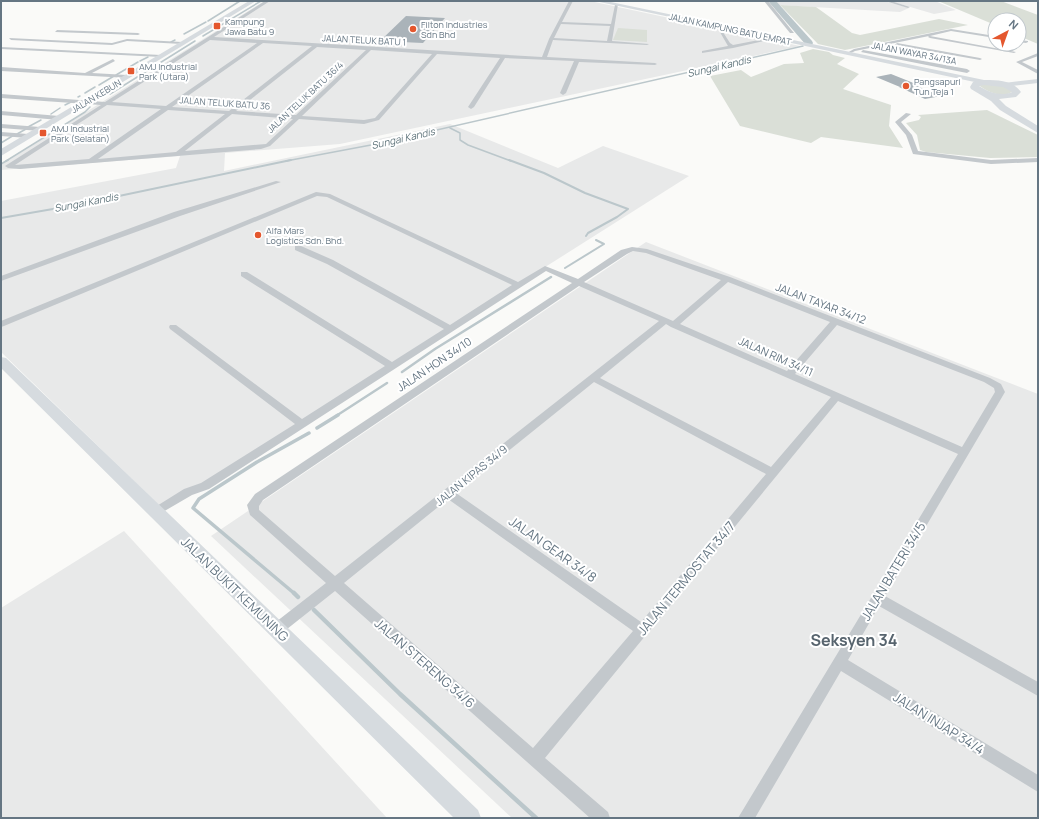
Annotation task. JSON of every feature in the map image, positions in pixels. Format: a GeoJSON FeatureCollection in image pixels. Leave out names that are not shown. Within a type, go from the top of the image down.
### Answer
{"type":"FeatureCollection","features":[{"type":"Feature","properties":{"kind":"main road","name":"JALAN KEBUN"},"geometry":{"type":"LineString","coordinates":[[1,153],[253,1]]}},
{"type":"Feature","properties":{"kind":"main road","name":"JALAN KAMPUNG BATU EMPAT"},"geometry":{"type":"LineString","coordinates":[[598,1],[850,53],[860,52],[984,82]]}},
{"type":"Feature","properties":{"kind":"main road","name":"JALAN KAMPUNG BATU EMPAT"},"geometry":{"type":"LineString","coordinates":[[860,52],[926,74],[959,81],[974,87]]}},
{"type":"Feature","properties":{"kind":"main road"},"geometry":{"type":"LineString","coordinates":[[1038,80],[1004,84],[984,82],[976,84],[974,87],[994,99],[1003,108],[1038,130]]}},
{"type":"Feature","properties":{"kind":"main road"},"geometry":{"type":"LineString","coordinates":[[1004,84],[1014,93]]}},
{"type":"Feature","properties":{"kind":"main road"},"geometry":{"type":"LineString","coordinates":[[985,93],[998,96],[1014,93],[1026,87],[1038,86]]}},
{"type":"Feature","properties":{"kind":"main road"},"geometry":{"type":"LineString","coordinates":[[1014,93],[1013,103],[1018,109],[1038,121]]}},
{"type":"Feature","properties":{"kind":"main road","name":"JALAN BUKIT KEMUNING"},"geometry":{"type":"LineString","coordinates":[[1,361],[470,818]]}},
{"type":"Feature","properties":{"kind":"street"},"geometry":{"type":"LineString","coordinates":[[107,104],[268,1]]}},
{"type":"Feature","properties":{"kind":"street"},"geometry":{"type":"LineString","coordinates":[[544,58],[551,39],[571,1]]}},
{"type":"Feature","properties":{"kind":"street"},"geometry":{"type":"LineString","coordinates":[[766,1],[792,32]]}},
{"type":"Feature","properties":{"kind":"street"},"geometry":{"type":"LineString","coordinates":[[888,1],[908,7]]}},
{"type":"Feature","properties":{"kind":"street"},"geometry":{"type":"LineString","coordinates":[[609,42],[617,5]]}},
{"type":"Feature","properties":{"kind":"street"},"geometry":{"type":"LineString","coordinates":[[560,23],[613,25]]}},
{"type":"Feature","properties":{"kind":"street"},"geometry":{"type":"LineString","coordinates":[[719,26],[728,44],[733,47]]}},
{"type":"Feature","properties":{"kind":"street"},"geometry":{"type":"LineString","coordinates":[[860,52],[891,43],[951,30],[987,36]]}},
{"type":"Feature","properties":{"kind":"street"},"geometry":{"type":"LineString","coordinates":[[57,31],[150,36],[143,41]]}},
{"type":"Feature","properties":{"kind":"street"},"geometry":{"type":"LineString","coordinates":[[924,36],[987,47]]}},
{"type":"Feature","properties":{"kind":"street","name":"JALAN TELUK BATU 1"},"geometry":{"type":"LineString","coordinates":[[192,37],[315,46],[655,64]]}},
{"type":"Feature","properties":{"kind":"street"},"geometry":{"type":"LineString","coordinates":[[704,52],[775,38]]}},
{"type":"Feature","properties":{"kind":"street"},"geometry":{"type":"LineString","coordinates":[[11,39],[112,44],[127,40],[182,43]]}},
{"type":"Feature","properties":{"kind":"street"},"geometry":{"type":"LineString","coordinates":[[551,39],[647,44]]}},
{"type":"Feature","properties":{"kind":"street"},"geometry":{"type":"LineString","coordinates":[[92,160],[261,42]]}},
{"type":"Feature","properties":{"kind":"street"},"geometry":{"type":"LineString","coordinates":[[891,43],[980,59]]}},
{"type":"Feature","properties":{"kind":"street"},"geometry":{"type":"LineString","coordinates":[[179,153],[315,46]]}},
{"type":"Feature","properties":{"kind":"street"},"geometry":{"type":"LineString","coordinates":[[1,48],[161,56]]}},
{"type":"Feature","properties":{"kind":"street","name":"JALAN TELUK BATU 36/4"},"geometry":{"type":"LineString","coordinates":[[107,104],[12,162],[8,166],[20,167],[179,153],[261,148],[268,145],[370,49]]}},
{"type":"Feature","properties":{"kind":"street","name":"JALAN WAYAR 34/13A"},"geometry":{"type":"LineString","coordinates":[[860,52],[967,71]]}},
{"type":"Feature","properties":{"kind":"street","name":"JALAN TELUK BATU 36"},"geometry":{"type":"LineString","coordinates":[[1,96],[90,98],[107,104],[364,122],[377,120],[436,53]]}},
{"type":"Feature","properties":{"kind":"street"},"geometry":{"type":"LineString","coordinates":[[1038,54],[1029,56],[1018,63],[1038,72]]}},
{"type":"Feature","properties":{"kind":"street"},"geometry":{"type":"LineString","coordinates":[[471,107],[504,56]]}},
{"type":"Feature","properties":{"kind":"street"},"geometry":{"type":"LineString","coordinates":[[1029,56],[1038,60]]}},
{"type":"Feature","properties":{"kind":"street"},"geometry":{"type":"LineString","coordinates":[[87,74],[113,60]]}},
{"type":"Feature","properties":{"kind":"street"},"geometry":{"type":"LineString","coordinates":[[563,93],[577,60]]}},
{"type":"Feature","properties":{"kind":"street"},"geometry":{"type":"LineString","coordinates":[[1,69],[127,77]]}},
{"type":"Feature","properties":{"kind":"street"},"geometry":{"type":"LineString","coordinates":[[1,90],[24,91]]}},
{"type":"Feature","properties":{"kind":"street"},"geometry":{"type":"LineString","coordinates":[[1,101],[78,107]]}},
{"type":"Feature","properties":{"kind":"street"},"geometry":{"type":"LineString","coordinates":[[1,113],[59,118]]}},
{"type":"Feature","properties":{"kind":"street"},"geometry":{"type":"LineString","coordinates":[[908,114],[898,122],[909,135],[915,153],[991,162],[1038,160]]}},
{"type":"Feature","properties":{"kind":"street"},"geometry":{"type":"LineString","coordinates":[[1,126],[40,129]]}},
{"type":"Feature","properties":{"kind":"street"},"geometry":{"type":"LineString","coordinates":[[1,134],[28,136]]}},
{"type":"Feature","properties":{"kind":"street"},"geometry":{"type":"LineString","coordinates":[[1,279],[177,214],[278,182]]}},
{"type":"Feature","properties":{"kind":"street"},"geometry":{"type":"LineString","coordinates":[[1,324],[321,193],[518,286]]}},
{"type":"Feature","properties":{"kind":"street"},"geometry":{"type":"LineString","coordinates":[[298,248],[330,262],[451,329]]}},
{"type":"Feature","properties":{"kind":"street","name":"JALAN TAYAR 34/12"},"geometry":{"type":"LineString","coordinates":[[632,249],[647,251],[727,280],[987,380],[998,386]]}},
{"type":"Feature","properties":{"kind":"street","name":"JALAN HON 34/10"},"geometry":{"type":"LineString","coordinates":[[253,505],[259,497],[298,470],[624,252],[632,249]]}},
{"type":"Feature","properties":{"kind":"street","name":"JALAN RIM 34/11"},"geometry":{"type":"LineString","coordinates":[[518,286],[545,268],[964,452]]}},
{"type":"Feature","properties":{"kind":"street"},"geometry":{"type":"LineString","coordinates":[[244,274],[392,366]]}},
{"type":"Feature","properties":{"kind":"street","name":"JALAN KIPAS 34/9"},"geometry":{"type":"LineString","coordinates":[[277,630],[593,378],[727,280]]}},
{"type":"Feature","properties":{"kind":"street"},"geometry":{"type":"LineString","coordinates":[[156,512],[188,492],[205,486],[518,286]]}},
{"type":"Feature","properties":{"kind":"street"},"geometry":{"type":"LineString","coordinates":[[789,375],[836,321]]}},
{"type":"Feature","properties":{"kind":"street"},"geometry":{"type":"LineString","coordinates":[[173,327],[302,424]]}},
{"type":"Feature","properties":{"kind":"street"},"geometry":{"type":"LineString","coordinates":[[593,378],[773,472]]}},
{"type":"Feature","properties":{"kind":"street","name":"JALAN BATERI 34/5"},"geometry":{"type":"LineString","coordinates":[[746,818],[1000,392],[998,386]]}},
{"type":"Feature","properties":{"kind":"street","name":"JALAN TERMOSTAT 34/7"},"geometry":{"type":"LineString","coordinates":[[534,759],[837,396]]}},
{"type":"Feature","properties":{"kind":"street","name":"JALAN GEAR 34/8"},"geometry":{"type":"LineString","coordinates":[[448,493],[642,630]]}},
{"type":"Feature","properties":{"kind":"street","name":"JALAN STERENG 34/6"},"geometry":{"type":"LineString","coordinates":[[253,505],[254,512],[334,584],[602,818]]}},
{"type":"Feature","properties":{"kind":"street"},"geometry":{"type":"LineString","coordinates":[[877,598],[1038,689]]}},
{"type":"Feature","properties":{"kind":"street","name":"JALAN INJAP 34/4"},"geometry":{"type":"LineString","coordinates":[[840,662],[1038,784]]}},
{"type":"Feature","properties":{"kind":"shaded area"},"geometry":{"type":"Polygon","coordinates":[[[264,1],[590,1],[800,46],[340,144],[225,153],[224,171],[450,124],[558,168],[603,146],[689,176],[204,483],[160,506],[1,352],[1,201],[176,168],[180,156],[1,170],[1,165],[264,1]]]}},
{"type":"Feature","properties":{"kind":"shaded area"},"geometry":{"type":"Polygon","coordinates":[[[774,1],[884,1],[909,8],[900,12],[778,5],[774,1]]]}},
{"type":"Feature","properties":{"kind":"shaded area"},"geometry":{"type":"Polygon","coordinates":[[[890,1],[935,1],[956,10],[934,14],[890,1]]]}},
{"type":"Feature","properties":{"kind":"shaded area"},"geometry":{"type":"Polygon","coordinates":[[[938,1],[1001,1],[1038,15],[1038,44],[1027,39],[1027,12],[987,12],[987,22],[938,1]]]}},
{"type":"Feature","properties":{"kind":"shaded area"},"geometry":{"type":"Polygon","coordinates":[[[780,5],[816,7],[852,33],[860,35],[939,19],[968,25],[845,50],[818,44],[780,5]]]}},
{"type":"Feature","properties":{"kind":"shaded area"},"geometry":{"type":"Polygon","coordinates":[[[618,28],[647,30],[647,42],[613,40],[618,28]]]}},
{"type":"Feature","properties":{"kind":"shaded area"},"geometry":{"type":"Polygon","coordinates":[[[813,49],[829,52],[833,55],[845,58],[837,64],[859,74],[843,89],[891,105],[889,126],[903,148],[821,137],[811,143],[740,126],[710,76],[741,70],[751,77],[784,64],[804,63],[800,53],[813,49]]]}},
{"type":"Feature","properties":{"kind":"shaded area"},"geometry":{"type":"Polygon","coordinates":[[[978,85],[1003,85],[1013,91],[1009,94],[999,95],[986,90],[978,85]]]}},
{"type":"Feature","properties":{"kind":"shaded area"},"geometry":{"type":"Polygon","coordinates":[[[987,110],[1038,135],[1038,157],[990,158],[926,152],[920,150],[917,135],[906,123],[919,120],[921,117],[918,115],[987,110]]]}},
{"type":"Feature","properties":{"kind":"shaded area"},"geometry":{"type":"Polygon","coordinates":[[[646,242],[1038,394],[1038,818],[512,818],[211,536],[646,242]]]}},
{"type":"Feature","properties":{"kind":"shaded area"},"geometry":{"type":"Polygon","coordinates":[[[124,531],[387,818],[1,818],[1,608],[124,531]]]}},
{"type":"Feature","properties":{"kind":"building","name":"Filton Industries Sdn Bhd"},"geometry":{"type":"Polygon","coordinates":[[[406,16],[445,18],[423,43],[380,41],[406,16]]]}},
{"type":"Feature","properties":{"kind":"building","name":"Pangsapuri Tun Teja 1"},"geometry":{"type":"Polygon","coordinates":[[[891,74],[941,96],[925,99],[876,77],[891,74]]]}},
{"type":"Feature","properties":{"kind":"waterway"},"geometry":{"type":"LineString","coordinates":[[208,21],[240,1]]}},
{"type":"Feature","properties":{"kind":"waterway"},"geometry":{"type":"LineString","coordinates":[[203,36],[261,1]]}},
{"type":"Feature","properties":{"kind":"waterway","name":"Sungai Kandis"},"geometry":{"type":"LineString","coordinates":[[772,1],[809,43]]}},
{"type":"Feature","properties":{"kind":"waterway"},"geometry":{"type":"LineString","coordinates":[[184,34],[206,22]]}},
{"type":"Feature","properties":{"kind":"waterway"},"geometry":{"type":"LineString","coordinates":[[171,42],[175,40]]}},
{"type":"Feature","properties":{"kind":"waterway"},"geometry":{"type":"LineString","coordinates":[[110,94],[195,41]]}},
{"type":"Feature","properties":{"kind":"waterway","name":"Sungai Kandis"},"geometry":{"type":"LineString","coordinates":[[288,161],[371,145],[803,46]]}},
{"type":"Feature","properties":{"kind":"waterway"},"geometry":{"type":"LineString","coordinates":[[140,61],[148,57]]}},
{"type":"Feature","properties":{"kind":"waterway"},"geometry":{"type":"LineString","coordinates":[[116,75],[138,62]]}},
{"type":"Feature","properties":{"kind":"waterway"},"geometry":{"type":"LineString","coordinates":[[99,85],[114,76]]}},
{"type":"Feature","properties":{"kind":"waterway"},"geometry":{"type":"LineString","coordinates":[[85,93],[95,87]]}},
{"type":"Feature","properties":{"kind":"waterway"},"geometry":{"type":"LineString","coordinates":[[65,105],[71,102]]}},
{"type":"Feature","properties":{"kind":"waterway"},"geometry":{"type":"LineString","coordinates":[[6,161],[85,112],[90,107]]}},
{"type":"Feature","properties":{"kind":"waterway"},"geometry":{"type":"LineString","coordinates":[[51,114],[60,108]]}},
{"type":"Feature","properties":{"kind":"waterway"},"geometry":{"type":"LineString","coordinates":[[28,127],[41,120]]}},
{"type":"Feature","properties":{"kind":"waterway"},"geometry":{"type":"LineString","coordinates":[[450,128],[460,133],[460,140],[468,145],[511,161]]}},
{"type":"Feature","properties":{"kind":"waterway"},"geometry":{"type":"LineString","coordinates":[[17,134],[26,129]]}},
{"type":"Feature","properties":{"kind":"waterway"},"geometry":{"type":"LineString","coordinates":[[1,143],[14,135]]}},
{"type":"Feature","properties":{"kind":"waterway"},"geometry":{"type":"LineString","coordinates":[[1,164],[8,160]]}},
{"type":"Feature","properties":{"kind":"waterway"},"geometry":{"type":"LineString","coordinates":[[509,160],[544,173],[585,193],[628,209],[617,217],[588,233],[586,236]]}},
{"type":"Feature","properties":{"kind":"waterway","name":"Sungai Kandis"},"geometry":{"type":"LineString","coordinates":[[1,218],[76,205],[288,161]]}},
{"type":"Feature","properties":{"kind":"waterway"},"geometry":{"type":"LineString","coordinates":[[565,268],[604,244],[596,240]]}},
{"type":"Feature","properties":{"kind":"waterway"},"geometry":{"type":"LineString","coordinates":[[402,372],[435,349],[551,277]]}},
{"type":"Feature","properties":{"kind":"waterway"},"geometry":{"type":"LineString","coordinates":[[336,416],[387,383]]}},
{"type":"Feature","properties":{"kind":"waterway"},"geometry":{"type":"LineString","coordinates":[[317,428],[338,415]]}},
{"type":"Feature","properties":{"kind":"waterway"},"geometry":{"type":"LineString","coordinates":[[295,594],[193,508],[199,499],[257,462],[309,433]]}},
{"type":"Feature","properties":{"kind":"waterway"},"geometry":{"type":"LineString","coordinates":[[295,594],[298,597]]}},
{"type":"Feature","properties":{"kind":"waterway"},"geometry":{"type":"LineString","coordinates":[[314,610],[400,694],[536,818]]}},
{"type":"Feature","properties":{"kind":"place","name":"Kampung Jawa Batu 9"},"geometry":{"type":"Point","coordinates":[217,26]}},
{"type":"Feature","properties":{"kind":"place","name":"Filton Industries Sdn Bhd"},"geometry":{"type":"Point","coordinates":[413,29]}},
{"type":"Feature","properties":{"kind":"place","name":"AMJ Industrial Park (Utara)"},"geometry":{"type":"Point","coordinates":[131,71]}},
{"type":"Feature","properties":{"kind":"place","name":"Pangsapuri Tun Teja 1"},"geometry":{"type":"Point","coordinates":[906,86]}},
{"type":"Feature","properties":{"kind":"place","name":"AMJ Industrial Park (Selatan)"},"geometry":{"type":"Point","coordinates":[43,133]}},
{"type":"Feature","properties":{"kind":"place","name":"Alfa Mars Logistics Sdn. Bhd."},"geometry":{"type":"Point","coordinates":[258,235]}},
{"type":"Feature","properties":{"kind":"district","name":"Seksyen 34"},"geometry":{"type":"Point","coordinates":[854,640]}}]}
